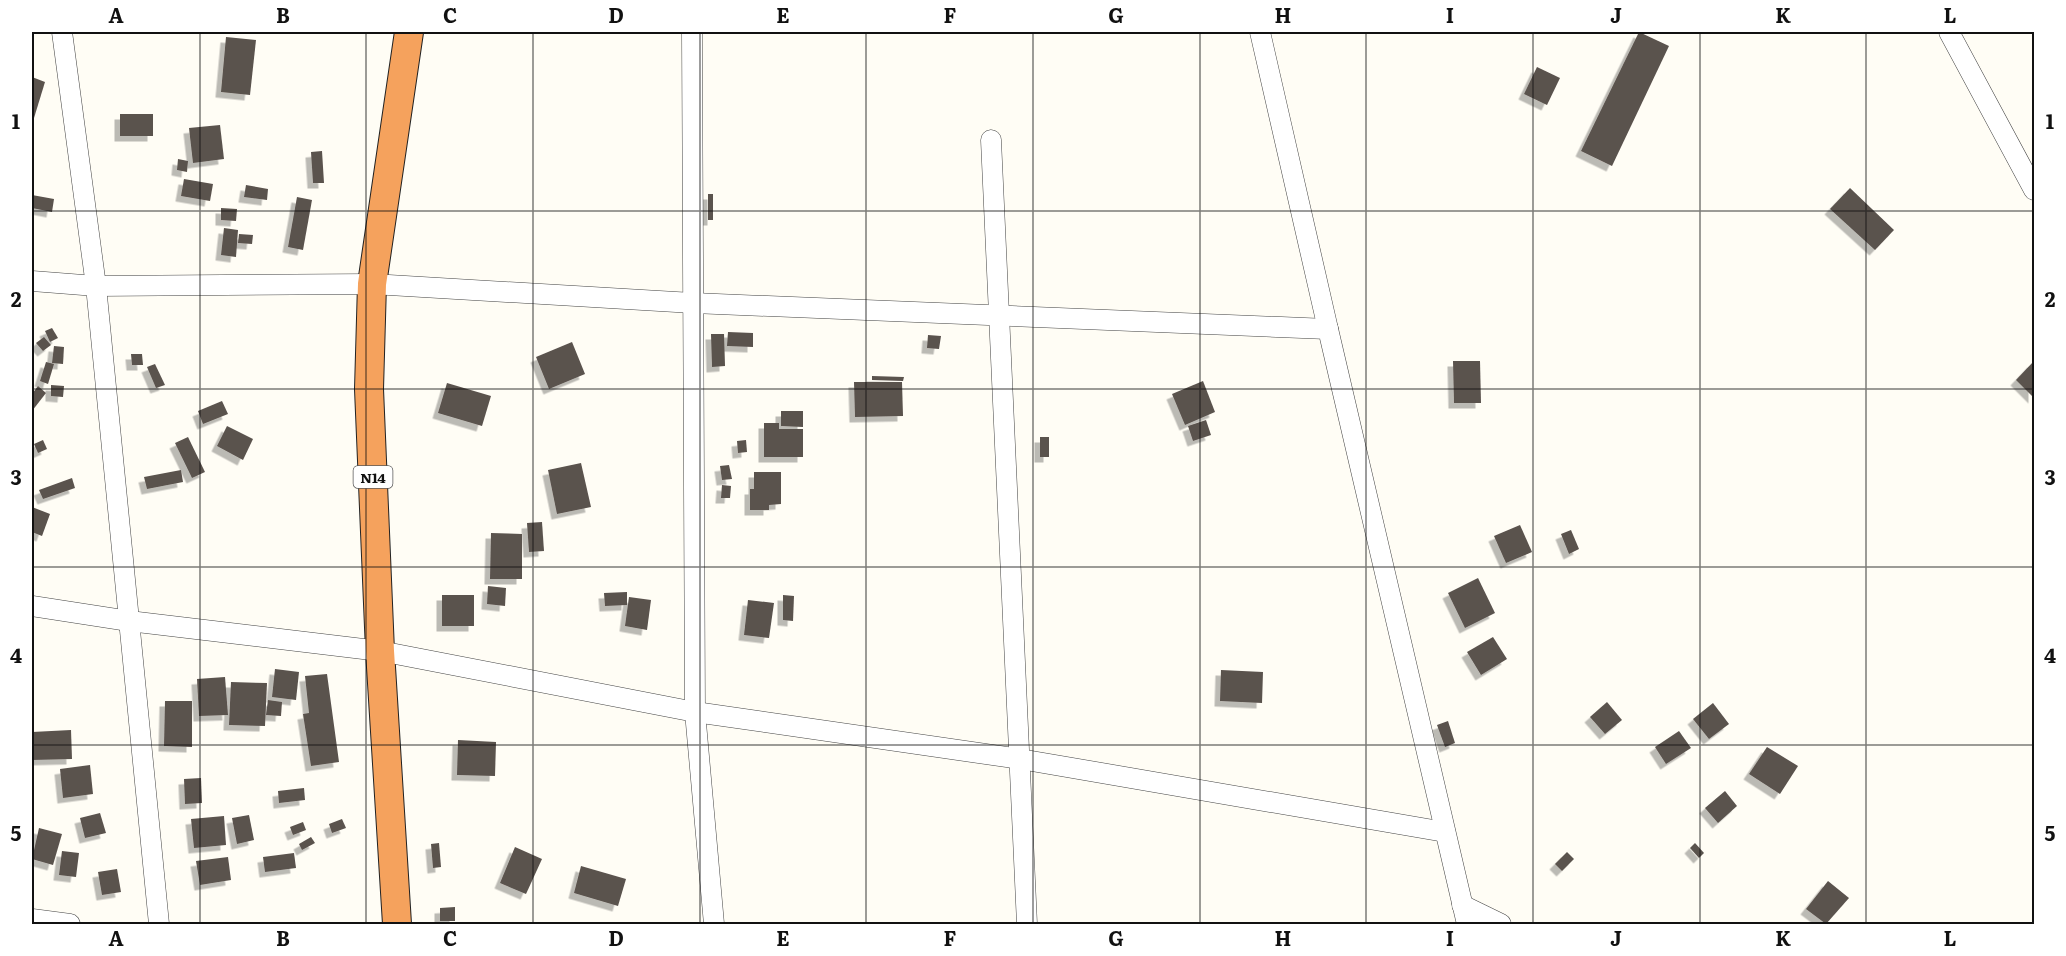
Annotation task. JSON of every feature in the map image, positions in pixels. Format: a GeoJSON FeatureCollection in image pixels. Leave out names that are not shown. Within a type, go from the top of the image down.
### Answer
{"type":"FeatureCollection","features":[{"type":"Feature","properties":{"kind":"highway","name":"N14"},"geometry":{"type":"LineString","coordinates":[[397,924],[380,651],[369,389],[372,284],[409,32]]}},
{"type":"Feature","properties":{"kind":"street"},"geometry":{"type":"LineString","coordinates":[[62,32],[96,286],[159,924]]}},
{"type":"Feature","properties":{"kind":"street"},"geometry":{"type":"LineString","coordinates":[[692,32],[695,712],[714,924]]}},
{"type":"Feature","properties":{"kind":"street"},"geometry":{"type":"LineString","coordinates":[[1260,32],[1467,924]]}},
{"type":"Feature","properties":{"kind":"street"},"geometry":{"type":"LineString","coordinates":[[1949,32],[2034,190]]}},
{"type":"Feature","properties":{"kind":"street"},"geometry":{"type":"LineString","coordinates":[[991,140],[1027,924]]}},
{"type":"Feature","properties":{"kind":"street"},"geometry":{"type":"LineString","coordinates":[[32,280],[96,286],[372,284],[693,303],[1328,329]]}},
{"type":"Feature","properties":{"kind":"street"},"geometry":{"type":"LineString","coordinates":[[32,606],[129,621],[380,651],[695,712],[1020,759],[1445,832]]}},
{"type":"Feature","properties":{"kind":"street"},"geometry":{"type":"LineString","coordinates":[[1462,905],[1501,924]]}},
{"type":"Feature","properties":{"kind":"street"},"geometry":{"type":"LineString","coordinates":[[32,919],[70,924]]}},
{"type":"Feature","properties":{"kind":"building"},"geometry":{"type":"Polygon","coordinates":[[[1639,32],[1669,46],[1612,166],[1581,151],[1639,32]]]}},
{"type":"Feature","properties":{"kind":"building"},"geometry":{"type":"Polygon","coordinates":[[[226,37],[256,40],[250,95],[221,92],[226,37]]]}},
{"type":"Feature","properties":{"kind":"building"},"geometry":{"type":"Polygon","coordinates":[[[1537,67],[1560,78],[1547,105],[1524,94],[1537,67]]]}},
{"type":"Feature","properties":{"kind":"building"},"geometry":{"type":"Polygon","coordinates":[[[32,77],[45,82],[34,118],[32,117],[32,77]]]}},
{"type":"Feature","properties":{"kind":"building"},"geometry":{"type":"Polygon","coordinates":[[[120,114],[153,114],[153,136],[120,136],[120,114]]]}},
{"type":"Feature","properties":{"kind":"building"},"geometry":{"type":"Polygon","coordinates":[[[220,125],[224,159],[193,163],[189,128],[220,125]]]}},
{"type":"Feature","properties":{"kind":"building"},"geometry":{"type":"Polygon","coordinates":[[[322,151],[324,183],[313,183],[311,152],[322,151]]]}},
{"type":"Feature","properties":{"kind":"building"},"geometry":{"type":"Polygon","coordinates":[[[178,159],[188,161],[187,172],[177,170],[178,159]]]}},
{"type":"Feature","properties":{"kind":"building"},"geometry":{"type":"Polygon","coordinates":[[[184,179],[213,184],[210,201],[181,196],[184,179]]]}},
{"type":"Feature","properties":{"kind":"building"},"geometry":{"type":"Polygon","coordinates":[[[246,185],[268,189],[267,200],[244,197],[246,185]]]}},
{"type":"Feature","properties":{"kind":"building"},"geometry":{"type":"Polygon","coordinates":[[[1850,188],[1894,230],[1875,250],[1830,209],[1850,188]]]}},
{"type":"Feature","properties":{"kind":"building"},"geometry":{"type":"Polygon","coordinates":[[[708,194],[713,194],[713,220],[708,220],[708,194]]]}},
{"type":"Feature","properties":{"kind":"building"},"geometry":{"type":"Polygon","coordinates":[[[32,195],[54,199],[52,212],[32,208],[32,195]]]}},
{"type":"Feature","properties":{"kind":"building"},"geometry":{"type":"Polygon","coordinates":[[[297,197],[312,200],[303,250],[288,247],[297,197]]]}},
{"type":"Feature","properties":{"kind":"building"},"geometry":{"type":"Polygon","coordinates":[[[221,208],[237,209],[236,221],[221,220],[221,208]]]}},
{"type":"Feature","properties":{"kind":"building"},"geometry":{"type":"Polygon","coordinates":[[[224,228],[238,230],[236,257],[221,255],[224,228]]]}},
{"type":"Feature","properties":{"kind":"building"},"geometry":{"type":"Polygon","coordinates":[[[239,234],[253,235],[252,244],[238,243],[239,234]]]}},
{"type":"Feature","properties":{"kind":"building"},"geometry":{"type":"Polygon","coordinates":[[[52,328],[58,338],[50,342],[45,331],[52,328]]]}},
{"type":"Feature","properties":{"kind":"building"},"geometry":{"type":"Polygon","coordinates":[[[728,332],[753,333],[753,347],[727,346],[728,332]]]}},
{"type":"Feature","properties":{"kind":"building"},"geometry":{"type":"Polygon","coordinates":[[[711,334],[724,334],[725,366],[712,367],[711,334]]]}},
{"type":"Feature","properties":{"kind":"building"},"geometry":{"type":"Polygon","coordinates":[[[928,335],[941,336],[939,349],[927,348],[928,335]]]}},
{"type":"Feature","properties":{"kind":"building"},"geometry":{"type":"Polygon","coordinates":[[[44,337],[51,345],[43,351],[36,343],[44,337]]]}},
{"type":"Feature","properties":{"kind":"building"},"geometry":{"type":"Polygon","coordinates":[[[572,342],[585,374],[549,389],[536,357],[572,342]]]}},
{"type":"Feature","properties":{"kind":"building"},"geometry":{"type":"Polygon","coordinates":[[[54,346],[64,347],[63,364],[52,363],[54,346]]]}},
{"type":"Feature","properties":{"kind":"building"},"geometry":{"type":"Polygon","coordinates":[[[131,354],[142,354],[143,365],[132,365],[131,354]]]}},
{"type":"Feature","properties":{"kind":"building"},"geometry":{"type":"Polygon","coordinates":[[[1453,361],[1480,361],[1481,403],[1454,403],[1453,361]]]}},
{"type":"Feature","properties":{"kind":"building"},"geometry":{"type":"Polygon","coordinates":[[[46,362],[54,364],[48,384],[40,381],[46,362]]]}},
{"type":"Feature","properties":{"kind":"building"},"geometry":{"type":"Polygon","coordinates":[[[2033,362],[2034,364],[2034,398],[2016,380],[2033,362]]]}},
{"type":"Feature","properties":{"kind":"building"},"geometry":{"type":"Polygon","coordinates":[[[155,364],[165,385],[156,388],[147,367],[155,364]]]}},
{"type":"Feature","properties":{"kind":"building"},"geometry":{"type":"Polygon","coordinates":[[[872,376],[904,377],[903,381],[872,380],[872,376]]]}},
{"type":"Feature","properties":{"kind":"building"},"geometry":{"type":"Polygon","coordinates":[[[1203,381],[1215,412],[1185,425],[1172,394],[1203,381]]]}},
{"type":"Feature","properties":{"kind":"building"},"geometry":{"type":"Polygon","coordinates":[[[854,382],[902,382],[903,416],[855,417],[854,382]]]}},
{"type":"Feature","properties":{"kind":"building"},"geometry":{"type":"Polygon","coordinates":[[[447,383],[491,396],[482,426],[438,413],[447,383]]]}},
{"type":"Feature","properties":{"kind":"building"},"geometry":{"type":"Polygon","coordinates":[[[51,385],[64,386],[63,397],[51,396],[51,385]]]}},
{"type":"Feature","properties":{"kind":"building"},"geometry":{"type":"Polygon","coordinates":[[[38,386],[46,393],[32,411],[32,394],[38,386]]]}},
{"type":"Feature","properties":{"kind":"building"},"geometry":{"type":"Polygon","coordinates":[[[222,401],[228,414],[203,424],[198,411],[222,401]]]}},
{"type":"Feature","properties":{"kind":"building"},"geometry":{"type":"Polygon","coordinates":[[[781,411],[803,411],[803,427],[781,426],[781,411]]]}},
{"type":"Feature","properties":{"kind":"building"},"geometry":{"type":"Polygon","coordinates":[[[1206,420],[1211,435],[1193,441],[1188,426],[1206,420]]]}},
{"type":"Feature","properties":{"kind":"building"},"geometry":{"type":"Polygon","coordinates":[[[764,423],[779,423],[779,429],[803,429],[803,457],[764,457],[764,423]]]}},
{"type":"Feature","properties":{"kind":"building"},"geometry":{"type":"Polygon","coordinates":[[[227,426],[253,439],[243,460],[217,446],[227,426]]]}},
{"type":"Feature","properties":{"kind":"building"},"geometry":{"type":"Polygon","coordinates":[[[188,437],[205,472],[192,478],[175,443],[188,437]]]}},
{"type":"Feature","properties":{"kind":"building"},"geometry":{"type":"Polygon","coordinates":[[[1040,437],[1049,437],[1049,457],[1040,457],[1040,437]]]}},
{"type":"Feature","properties":{"kind":"building"},"geometry":{"type":"Polygon","coordinates":[[[43,440],[47,449],[38,453],[34,444],[43,440]]]}},
{"type":"Feature","properties":{"kind":"building"},"geometry":{"type":"Polygon","coordinates":[[[746,440],[747,452],[738,453],[737,441],[746,440]]]}},
{"type":"Feature","properties":{"kind":"building"},"geometry":{"type":"Polygon","coordinates":[[[581,463],[591,507],[557,514],[548,470],[581,463]]]}},
{"type":"Feature","properties":{"kind":"building"},"geometry":{"type":"Polygon","coordinates":[[[729,465],[732,479],[722,480],[720,466],[729,465]]]}},
{"type":"Feature","properties":{"kind":"building"},"geometry":{"type":"Polygon","coordinates":[[[181,470],[183,482],[147,489],[144,477],[181,470]]]}},
{"type":"Feature","properties":{"kind":"building"},"geometry":{"type":"Polygon","coordinates":[[[754,472],[781,472],[781,504],[769,505],[769,510],[750,510],[750,489],[754,489],[754,472]]]}},
{"type":"Feature","properties":{"kind":"building"},"geometry":{"type":"Polygon","coordinates":[[[72,478],[75,488],[43,499],[39,490],[72,478]]]}},
{"type":"Feature","properties":{"kind":"building"},"geometry":{"type":"Polygon","coordinates":[[[722,485],[731,486],[730,498],[721,498],[722,485]]]}},
{"type":"Feature","properties":{"kind":"building"},"geometry":{"type":"Polygon","coordinates":[[[32,507],[50,514],[42,536],[32,532],[32,507]]]}},
{"type":"Feature","properties":{"kind":"building"},"geometry":{"type":"Polygon","coordinates":[[[542,522],[544,551],[529,552],[527,523],[542,522]]]}},
{"type":"Feature","properties":{"kind":"building"},"geometry":{"type":"Polygon","coordinates":[[[1520,525],[1532,552],[1506,563],[1494,536],[1520,525]]]}},
{"type":"Feature","properties":{"kind":"building"},"geometry":{"type":"Polygon","coordinates":[[[1571,530],[1579,549],[1569,554],[1561,534],[1571,530]]]}},
{"type":"Feature","properties":{"kind":"building"},"geometry":{"type":"Polygon","coordinates":[[[491,533],[522,534],[522,579],[490,579],[491,533]]]}},
{"type":"Feature","properties":{"kind":"building"},"geometry":{"type":"Polygon","coordinates":[[[1478,578],[1495,613],[1465,628],[1448,593],[1478,578]]]}},
{"type":"Feature","properties":{"kind":"building"},"geometry":{"type":"Polygon","coordinates":[[[488,586],[506,588],[505,606],[487,604],[488,586]]]}},
{"type":"Feature","properties":{"kind":"building"},"geometry":{"type":"Polygon","coordinates":[[[627,592],[627,605],[605,606],[604,593],[627,592]]]}},
{"type":"Feature","properties":{"kind":"building"},"geometry":{"type":"Polygon","coordinates":[[[442,595],[474,595],[474,626],[442,626],[442,595]]]}},
{"type":"Feature","properties":{"kind":"building"},"geometry":{"type":"Polygon","coordinates":[[[783,595],[794,596],[793,621],[783,620],[783,595]]]}},
{"type":"Feature","properties":{"kind":"building"},"geometry":{"type":"Polygon","coordinates":[[[629,597],[651,600],[647,630],[625,626],[629,597]]]}},
{"type":"Feature","properties":{"kind":"building"},"geometry":{"type":"Polygon","coordinates":[[[748,600],[774,603],[769,638],[744,635],[748,600]]]}},
{"type":"Feature","properties":{"kind":"building"},"geometry":{"type":"Polygon","coordinates":[[[1493,637],[1507,659],[1481,675],[1467,652],[1493,637]]]}},
{"type":"Feature","properties":{"kind":"building"},"geometry":{"type":"Polygon","coordinates":[[[275,669],[299,672],[296,700],[272,697],[275,669]]]}},
{"type":"Feature","properties":{"kind":"building"},"geometry":{"type":"Polygon","coordinates":[[[1221,670],[1263,672],[1262,703],[1220,701],[1221,670]]]}},
{"type":"Feature","properties":{"kind":"building"},"geometry":{"type":"Polygon","coordinates":[[[327,674],[339,762],[311,766],[303,714],[309,713],[305,676],[327,674]]]}},
{"type":"Feature","properties":{"kind":"building"},"geometry":{"type":"Polygon","coordinates":[[[225,677],[228,715],[199,716],[197,679],[225,677]]]}},
{"type":"Feature","properties":{"kind":"building"},"geometry":{"type":"Polygon","coordinates":[[[231,682],[267,683],[265,726],[229,725],[231,682]]]}},
{"type":"Feature","properties":{"kind":"building"},"geometry":{"type":"Polygon","coordinates":[[[268,700],[282,702],[281,716],[266,715],[268,700]]]}},
{"type":"Feature","properties":{"kind":"building"},"geometry":{"type":"Polygon","coordinates":[[[165,701],[192,701],[192,747],[164,746],[165,701]]]}},
{"type":"Feature","properties":{"kind":"building"},"geometry":{"type":"Polygon","coordinates":[[[1607,702],[1622,720],[1605,734],[1590,717],[1607,702]]]}},
{"type":"Feature","properties":{"kind":"building"},"geometry":{"type":"Polygon","coordinates":[[[1713,703],[1729,724],[1709,739],[1693,719],[1713,703]]]}},
{"type":"Feature","properties":{"kind":"building"},"geometry":{"type":"Polygon","coordinates":[[[1448,721],[1455,743],[1445,747],[1437,725],[1448,721]]]}},
{"type":"Feature","properties":{"kind":"building"},"geometry":{"type":"Polygon","coordinates":[[[71,730],[72,759],[32,760],[32,732],[71,730]]]}},
{"type":"Feature","properties":{"kind":"building"},"geometry":{"type":"Polygon","coordinates":[[[1679,731],[1691,748],[1666,764],[1655,747],[1679,731]]]}},
{"type":"Feature","properties":{"kind":"building"},"geometry":{"type":"Polygon","coordinates":[[[458,740],[496,742],[495,776],[457,775],[458,740]]]}},
{"type":"Feature","properties":{"kind":"building"},"geometry":{"type":"Polygon","coordinates":[[[1767,747],[1798,766],[1780,794],[1749,774],[1767,747]]]}},
{"type":"Feature","properties":{"kind":"building"},"geometry":{"type":"Polygon","coordinates":[[[90,765],[93,794],[63,798],[60,769],[90,765]]]}},
{"type":"Feature","properties":{"kind":"building"},"geometry":{"type":"Polygon","coordinates":[[[201,778],[202,803],[185,804],[184,779],[201,778]]]}},
{"type":"Feature","properties":{"kind":"building"},"geometry":{"type":"Polygon","coordinates":[[[304,788],[305,800],[279,803],[278,791],[304,788]]]}},
{"type":"Feature","properties":{"kind":"building"},"geometry":{"type":"Polygon","coordinates":[[[1725,791],[1737,806],[1718,823],[1705,808],[1725,791]]]}},
{"type":"Feature","properties":{"kind":"building"},"geometry":{"type":"Polygon","coordinates":[[[100,813],[106,833],[85,838],[80,818],[100,813]]]}},
{"type":"Feature","properties":{"kind":"building"},"geometry":{"type":"Polygon","coordinates":[[[249,815],[254,840],[237,844],[232,818],[249,815]]]}},
{"type":"Feature","properties":{"kind":"building"},"geometry":{"type":"Polygon","coordinates":[[[224,816],[226,845],[194,848],[191,819],[224,816]]]}},
{"type":"Feature","properties":{"kind":"building"},"geometry":{"type":"Polygon","coordinates":[[[342,819],[346,828],[332,833],[329,824],[342,819]]]}},
{"type":"Feature","properties":{"kind":"building"},"geometry":{"type":"Polygon","coordinates":[[[303,822],[306,830],[293,835],[290,827],[303,822]]]}},
{"type":"Feature","properties":{"kind":"building"},"geometry":{"type":"Polygon","coordinates":[[[39,828],[62,834],[53,865],[32,859],[39,828]]]}},
{"type":"Feature","properties":{"kind":"building"},"geometry":{"type":"Polygon","coordinates":[[[311,837],[315,843],[302,850],[299,844],[311,837]]]}},
{"type":"Feature","properties":{"kind":"building"},"geometry":{"type":"Polygon","coordinates":[[[439,843],[441,867],[433,868],[431,844],[439,843]]]}},
{"type":"Feature","properties":{"kind":"building"},"geometry":{"type":"Polygon","coordinates":[[[1695,843],[1704,853],[1699,858],[1690,848],[1695,843]]]}},
{"type":"Feature","properties":{"kind":"building"},"geometry":{"type":"Polygon","coordinates":[[[515,847],[542,859],[526,894],[500,883],[515,847]]]}},
{"type":"Feature","properties":{"kind":"building"},"geometry":{"type":"Polygon","coordinates":[[[62,851],[79,853],[76,877],[59,875],[62,851]]]}},
{"type":"Feature","properties":{"kind":"building"},"geometry":{"type":"Polygon","coordinates":[[[1567,852],[1574,859],[1562,871],[1555,864],[1567,852]]]}},
{"type":"Feature","properties":{"kind":"building"},"geometry":{"type":"Polygon","coordinates":[[[294,853],[296,868],[265,872],[263,857],[294,853]]]}},
{"type":"Feature","properties":{"kind":"building"},"geometry":{"type":"Polygon","coordinates":[[[228,857],[231,880],[200,885],[196,861],[228,857]]]}},
{"type":"Feature","properties":{"kind":"building"},"geometry":{"type":"Polygon","coordinates":[[[581,866],[626,879],[618,906],[574,893],[581,866]]]}},
{"type":"Feature","properties":{"kind":"building"},"geometry":{"type":"Polygon","coordinates":[[[117,869],[121,892],[102,895],[98,872],[117,869]]]}},
{"type":"Feature","properties":{"kind":"building"},"geometry":{"type":"Polygon","coordinates":[[[1828,881],[1849,898],[1826,924],[1806,909],[1828,881]]]}},
{"type":"Feature","properties":{"kind":"building"},"geometry":{"type":"Polygon","coordinates":[[[455,907],[455,921],[440,921],[440,908],[455,907]]]}}]}
